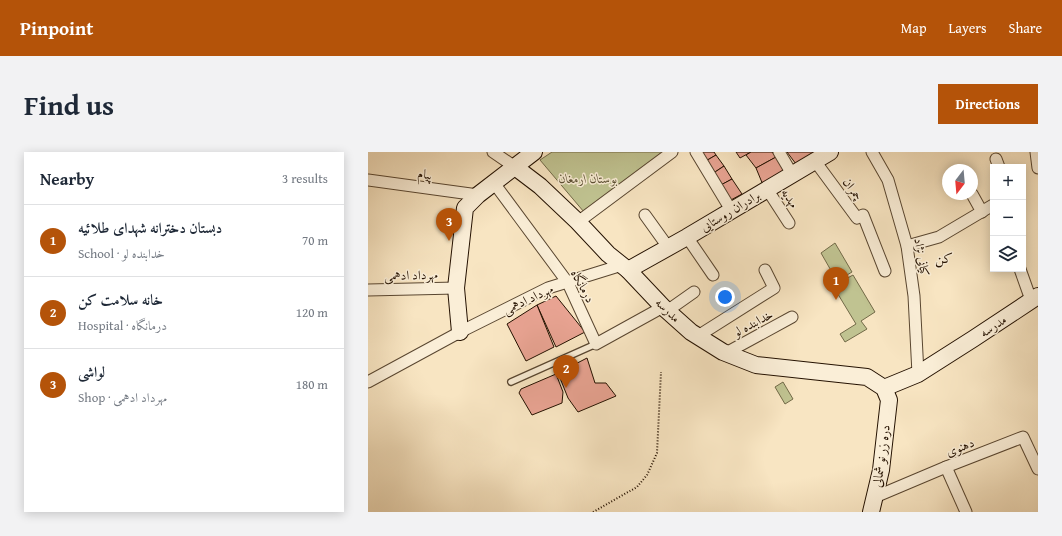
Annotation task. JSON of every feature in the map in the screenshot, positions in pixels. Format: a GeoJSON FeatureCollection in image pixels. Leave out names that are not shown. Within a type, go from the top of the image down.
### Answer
{"type":"FeatureCollection","features":[{"type":"Feature","properties":{"kind":"street","name":"مدرسه"},"geometry":{"type":"LineString","coordinates":[[494,152],[540,186],[578,222],[608,254],[625,268],[690,332],[726,353],[756,366],[867,377],[886,394],[973,339],[1034,298]]}},
{"type":"Feature","properties":{"kind":"street"},"geometry":{"type":"LineString","coordinates":[[460,332],[456,288],[465,208],[478,195],[534,152]]}},
{"type":"Feature","properties":{"kind":"street"},"geometry":{"type":"LineString","coordinates":[[578,222],[672,152]]}},
{"type":"Feature","properties":{"kind":"street"},"geometry":{"type":"LineString","coordinates":[[696,152],[731,210]]}},
{"type":"Feature","properties":{"kind":"street"},"geometry":{"type":"LineString","coordinates":[[779,152],[792,174]]}},
{"type":"Feature","properties":{"kind":"street","name":"برادران روستایی"},"geometry":{"type":"LineString","coordinates":[[625,268],[688,237],[830,152]]}},
{"type":"Feature","properties":{"kind":"street","name":"کیانی نژاد"},"geometry":{"type":"LineString","coordinates":[[872,152],[888,180],[907,246],[914,296],[918,374]]}},
{"type":"Feature","properties":{"kind":"street"},"geometry":{"type":"LineString","coordinates":[[1036,152],[1038,168]]}},
{"type":"Feature","properties":{"kind":"street","name":"چمران"},"geometry":{"type":"LineString","coordinates":[[815,161],[857,218],[863,215],[885,271]]}},
{"type":"Feature","properties":{"kind":"street","name":"پیام"},"geometry":{"type":"LineString","coordinates":[[368,180],[478,195]]}},
{"type":"Feature","properties":{"kind":"street","name":"درمانگاه"},"geometry":{"type":"LineString","coordinates":[[494,183],[568,283],[596,344]]}},
{"type":"Feature","properties":{"kind":"street","name":"مهدیه"},"geometry":{"type":"LineString","coordinates":[[767,189],[789,223]]}},
{"type":"Feature","properties":{"kind":"street"},"geometry":{"type":"LineString","coordinates":[[975,200],[982,212]]}},
{"type":"Feature","properties":{"kind":"street"},"geometry":{"type":"LineString","coordinates":[[907,246],[939,237],[990,207]]}},
{"type":"Feature","properties":{"kind":"street"},"geometry":{"type":"LineString","coordinates":[[645,215],[668,248]]}},
{"type":"Feature","properties":{"kind":"street"},"geometry":{"type":"LineString","coordinates":[[688,237],[713,275]]}},
{"type":"Feature","properties":{"kind":"street","name":"مهرداد ادهمی"},"geometry":{"type":"LineString","coordinates":[[368,382],[460,332],[548,288],[625,268]]}},
{"type":"Feature","properties":{"kind":"street"},"geometry":{"type":"LineString","coordinates":[[698,336],[774,288],[765,270]]}},
{"type":"Feature","properties":{"kind":"street"},"geometry":{"type":"LineString","coordinates":[[1021,272],[1034,298]]}},
{"type":"Feature","properties":{"kind":"street","name":"مهرداد ادهمى"},"geometry":{"type":"LineString","coordinates":[[368,290],[456,288]]}},
{"type":"Feature","properties":{"kind":"street"},"geometry":{"type":"LineString","coordinates":[[596,344],[665,309],[694,292]]}},
{"type":"Feature","properties":{"kind":"street","name":"خدابنده لو"},"geometry":{"type":"LineString","coordinates":[[726,353],[792,318]]}},
{"type":"Feature","properties":{"kind":"street","name":"دره زر نو شمالی"},"geometry":{"type":"LineString","coordinates":[[873,505],[881,470],[886,394]]}},
{"type":"Feature","properties":{"kind":"street","name":"دهنوی"},"geometry":{"type":"LineString","coordinates":[[873,505],[946,467],[1023,437],[1038,469]]}},
{"type":"Feature","properties":{"kind":"street"},"geometry":{"type":"LineString","coordinates":[[946,467],[966,512]]}},
{"type":"Feature","properties":{"kind":"lane"},"geometry":{"type":"LineString","coordinates":[[511,382],[596,344]]}},
{"type":"Feature","properties":{"kind":"path"},"geometry":{"type":"LineString","coordinates":[[593,512],[637,487],[647,475],[657,453],[661,372]]}},
{"type":"Feature","properties":{"kind":"green space","name":"بوستان ارمغان"},"geometry":{"type":"Polygon","coordinates":[[[552,152],[668,152],[584,212],[540,160],[552,152]]]}},
{"type":"Feature","properties":{"kind":"green space"},"geometry":{"type":"Polygon","coordinates":[[[835,243],[852,272],[837,281],[821,253],[835,243]]]}},
{"type":"Feature","properties":{"kind":"green space"},"geometry":{"type":"Polygon","coordinates":[[[853,275],[875,312],[861,321],[867,329],[845,342],[840,334],[856,324],[833,286],[853,275]]]}},
{"type":"Feature","properties":{"kind":"green space"},"geometry":{"type":"Polygon","coordinates":[[[783,382],[793,399],[785,404],[775,387],[783,382]]]}},
{"type":"Feature","properties":{"kind":"building"},"geometry":{"type":"Polygon","coordinates":[[[702,152],[714,152],[716,155],[704,162],[702,152]]]}},
{"type":"Feature","properties":{"kind":"building"},"geometry":{"type":"Polygon","coordinates":[[[736,152],[751,152],[740,158],[736,152]]]}},
{"type":"Feature","properties":{"kind":"building"},"geometry":{"type":"Polygon","coordinates":[[[751,152],[772,152],[776,157],[756,168],[746,155],[751,152]]]}},
{"type":"Feature","properties":{"kind":"building"},"geometry":{"type":"Polygon","coordinates":[[[787,152],[814,152],[796,164],[787,152]]]}},
{"type":"Feature","properties":{"kind":"building"},"geometry":{"type":"Polygon","coordinates":[[[716,155],[724,166],[712,174],[704,162],[716,155]]]}},
{"type":"Feature","properties":{"kind":"building"},"geometry":{"type":"Polygon","coordinates":[[[776,157],[785,172],[763,185],[756,168],[776,157]]]}},
{"type":"Feature","properties":{"kind":"building"},"geometry":{"type":"Polygon","coordinates":[[[724,166],[732,179],[719,186],[712,174],[724,166]]]}},
{"type":"Feature","properties":{"kind":"building"},"geometry":{"type":"Polygon","coordinates":[[[732,179],[742,194],[729,201],[719,186],[732,179]]]}},
{"type":"Feature","properties":{"kind":"building"},"geometry":{"type":"Polygon","coordinates":[[[556,296],[585,332],[556,347],[537,305],[556,296]]]}},
{"type":"Feature","properties":{"kind":"building"},"geometry":{"type":"Polygon","coordinates":[[[537,305],[554,347],[526,361],[507,324],[537,305]]]}},
{"type":"Feature","properties":{"kind":"building"},"geometry":{"type":"Polygon","coordinates":[[[587,358],[595,383],[606,383],[616,396],[578,412],[568,398],[558,373],[587,358]]]}},
{"type":"Feature","properties":{"kind":"building"},"geometry":{"type":"Polygon","coordinates":[[[556,374],[563,392],[562,403],[532,415],[519,393],[521,389],[556,374]]]}},
{"type":"Feature","properties":{"kind":"place","name":"لواشی"},"geometry":{"type":"Point","coordinates":[449,241]}},
{"type":"Feature","properties":{"kind":"place","name":"دبستان دخترانه شهدای طلائیه"},"geometry":{"type":"Point","coordinates":[836,300]}},
{"type":"Feature","properties":{"kind":"place","name":"خانه سلامت کن"},"geometry":{"type":"Point","coordinates":[566,388]}},
{"type":"Feature","properties":{"kind":"district","name":"کن"},"geometry":{"type":"Point","coordinates":[944,258]}}]}
